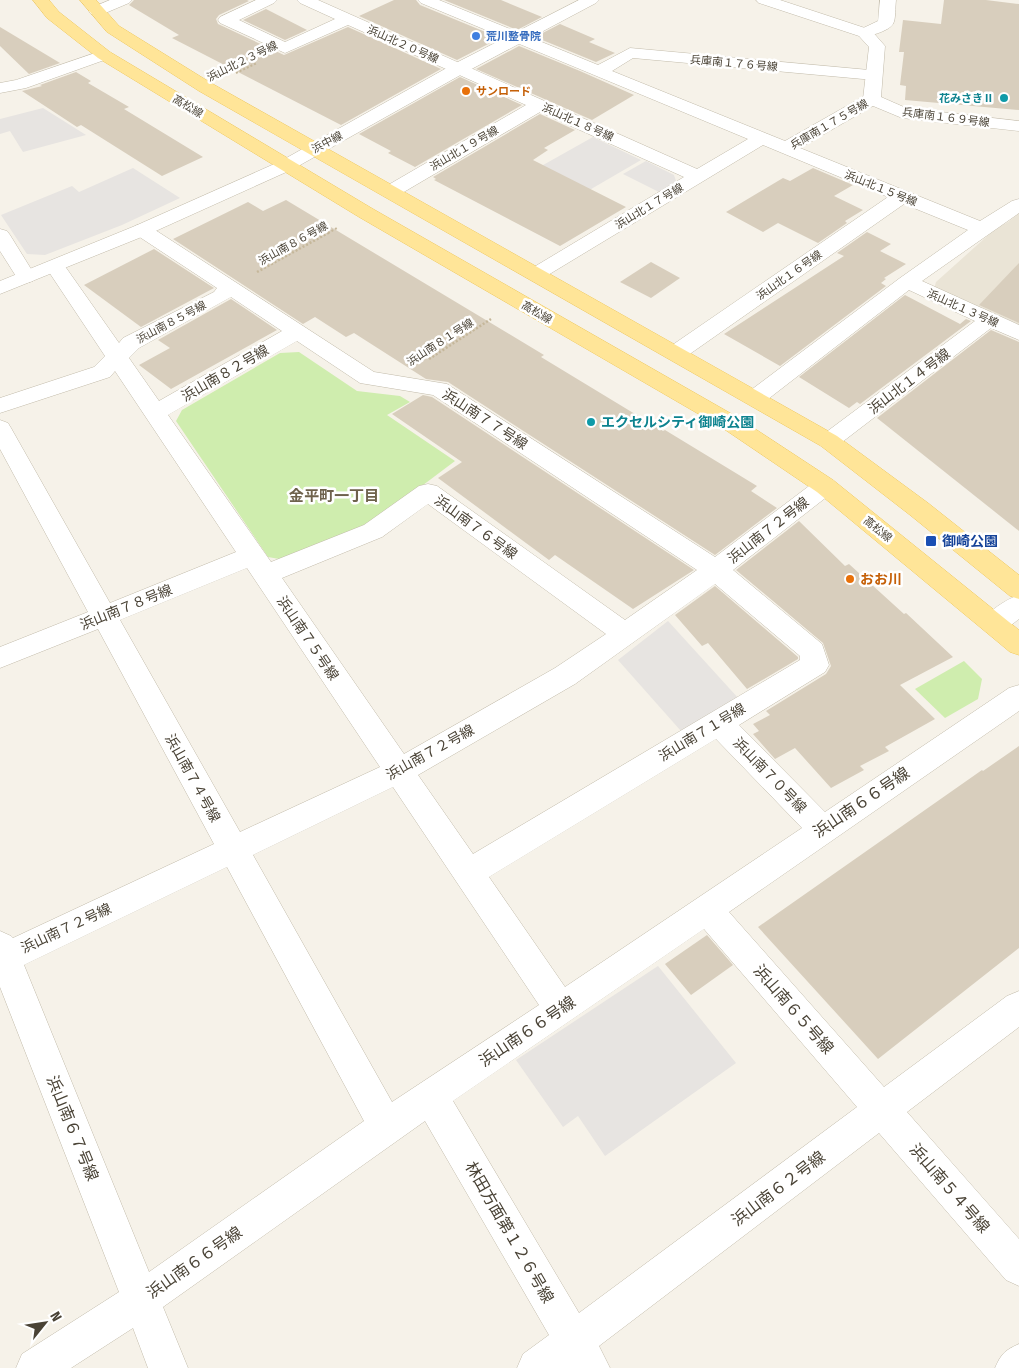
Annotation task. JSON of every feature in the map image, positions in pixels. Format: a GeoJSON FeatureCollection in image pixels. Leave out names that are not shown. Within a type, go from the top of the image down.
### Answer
{"type":"FeatureCollection","features":[{"type":"Feature","properties":{"kind":"main road","name":"高松線"},"geometry":{"type":"LineString","coordinates":[[41,0],[53,15],[104,55],[366,213],[729,422],[825,486],[1019,645]]}},
{"type":"Feature","properties":{"kind":"main road","name":"高松線"},"geometry":{"type":"LineString","coordinates":[[92,5],[113,29],[205,87],[676,353],[829,442],[919,509],[1019,588]]}},
{"type":"Feature","properties":{"kind":"street"},"geometry":{"type":"LineString","coordinates":[[92,5],[124,0]]}},
{"type":"Feature","properties":{"kind":"street"},"geometry":{"type":"LineString","coordinates":[[269,0],[226,20],[285,48],[348,20]]}},
{"type":"Feature","properties":{"kind":"street","name":"浜山北２０号線"},"geometry":{"type":"LineString","coordinates":[[305,0],[458,69]]}},
{"type":"Feature","properties":{"kind":"street","name":"浜山北１５号線"},"geometry":{"type":"LineString","coordinates":[[426,0],[982,229]]}},
{"type":"Feature","properties":{"kind":"street","name":"浜中線"},"geometry":{"type":"LineString","coordinates":[[26,277],[142,230],[287,165],[458,69],[591,0]]}},
{"type":"Feature","properties":{"kind":"street"},"geometry":{"type":"LineString","coordinates":[[764,0],[865,33],[877,46],[872,99]]}},
{"type":"Feature","properties":{"kind":"street"},"geometry":{"type":"LineString","coordinates":[[865,33],[886,23],[888,0]]}},
{"type":"Feature","properties":{"kind":"street","name":"兵庫南１７６号線"},"geometry":{"type":"LineString","coordinates":[[599,71],[630,54],[874,75]]}},
{"type":"Feature","properties":{"kind":"street"},"geometry":{"type":"LineString","coordinates":[[0,88],[20,84],[104,55]]}},
{"type":"Feature","properties":{"kind":"street","name":"浜山北１８号線"},"geometry":{"type":"LineString","coordinates":[[458,69],[697,176]]}},
{"type":"Feature","properties":{"kind":"street","name":"兵庫南１６９号線"},"geometry":{"type":"LineString","coordinates":[[872,99],[902,113],[1019,126]]}},
{"type":"Feature","properties":{"kind":"street","name":"兵庫南１７５号線"},"geometry":{"type":"LineString","coordinates":[[786,148],[872,99]]}},
{"type":"Feature","properties":{"kind":"street","name":"浜山北１９号線"},"geometry":{"type":"LineString","coordinates":[[390,192],[539,105]]}},
{"type":"Feature","properties":{"kind":"street","name":"浜山北１７号線"},"geometry":{"type":"LineString","coordinates":[[536,274],[762,138]]}},
{"type":"Feature","properties":{"kind":"street","name":"浜山北１６号線"},"geometry":{"type":"LineString","coordinates":[[676,353],[902,196]]}},
{"type":"Feature","properties":{"kind":"street"},"geometry":{"type":"LineString","coordinates":[[755,398],[907,282],[982,229],[1019,206]]}},
{"type":"Feature","properties":{"kind":"street","name":"浜山南７７号線"},"geometry":{"type":"LineString","coordinates":[[142,230],[368,378],[439,389],[716,570]]}},
{"type":"Feature","properties":{"kind":"street"},"geometry":{"type":"LineString","coordinates":[[0,235],[26,277],[0,288]]}},
{"type":"Feature","properties":{"kind":"street","name":"浜山南７５号線"},"geometry":{"type":"LineString","coordinates":[[55,266],[561,1009]]}},
{"type":"Feature","properties":{"kind":"street","name":"浜山北１３号線"},"geometry":{"type":"LineString","coordinates":[[907,282],[1019,334]]}},
{"type":"Feature","properties":{"kind":"street","name":"浜山南８５号線"},"geometry":{"type":"LineString","coordinates":[[0,406],[102,372],[131,343],[220,296],[228,288]]}},
{"type":"Feature","properties":{"kind":"street","name":"浜山北１４号線"},"geometry":{"type":"LineString","coordinates":[[829,442],[989,320]]}},
{"type":"Feature","properties":{"kind":"street","name":"浜山南８２号線"},"geometry":{"type":"LineString","coordinates":[[154,413],[296,332]]}},
{"type":"Feature","properties":{"kind":"street","name":"浜山南７４号線"},"geometry":{"type":"LineString","coordinates":[[0,428],[387,1127]]}},
{"type":"Feature","properties":{"kind":"street","name":"浜山南７２号線"},"geometry":{"type":"LineString","coordinates":[[2,954],[399,771],[565,676],[716,570],[825,486]]}},
{"type":"Feature","properties":{"kind":"street","name":"浜山南７６号線"},"geometry":{"type":"LineString","coordinates":[[259,565],[373,530],[428,492],[624,633]]}},
{"type":"Feature","properties":{"kind":"street","name":"浜山南７８号線"},"geometry":{"type":"LineString","coordinates":[[0,658],[104,616],[259,565]]}},
{"type":"Feature","properties":{"kind":"street","name":"浜山南７１号線"},"geometry":{"type":"LineString","coordinates":[[469,873],[815,665],[812,651],[716,570]]}},
{"type":"Feature","properties":{"kind":"street"},"geometry":{"type":"LineString","coordinates":[[994,624],[1019,605]]}},
{"type":"Feature","properties":{"kind":"street","name":"浜山南６６号線"},"geometry":{"type":"LineString","coordinates":[[36,1368],[141,1300],[430,1096],[561,1009],[1019,696]]}},
{"type":"Feature","properties":{"kind":"street","name":"浜山南７０号線"},"geometry":{"type":"LineString","coordinates":[[718,722],[822,829]]}},
{"type":"Feature","properties":{"kind":"street","name":"浜山南６５号線"},"geometry":{"type":"LineString","coordinates":[[706,909],[882,1109]]}},
{"type":"Feature","properties":{"kind":"street","name":"浜山南６７号線"},"geometry":{"type":"LineString","coordinates":[[2,954],[168,1368]]}},
{"type":"Feature","properties":{"kind":"street","name":"浜山南６２号線"},"geometry":{"type":"LineString","coordinates":[[537,1368],[582,1354],[882,1109],[1019,1007]]}},
{"type":"Feature","properties":{"kind":"street","name":"林田方面第１２６号線"},"geometry":{"type":"LineString","coordinates":[[430,1096],[582,1354]]}},
{"type":"Feature","properties":{"kind":"street","name":"浜山南５４号線"},"geometry":{"type":"LineString","coordinates":[[882,1109],[1019,1267]]}},
{"type":"Feature","properties":{"kind":"street"},"geometry":{"type":"LineString","coordinates":[[1015,1368],[1019,1364]]}},
{"type":"Feature","properties":{"kind":"path","name":"浜山北２３号線"},"geometry":{"type":"LineString","coordinates":[[205,87],[285,48]]}},
{"type":"Feature","properties":{"kind":"path","name":"浜山南８６号線"},"geometry":{"type":"LineString","coordinates":[[228,288],[366,213]]}},
{"type":"Feature","properties":{"kind":"path","name":"浜山南８１号線"},"geometry":{"type":"LineString","coordinates":[[393,382],[496,316]]}},
{"type":"Feature","properties":{"kind":"shaded area"},"geometry":{"type":"Polygon","coordinates":[[[43,108],[86,135],[23,152],[10,131],[0,134],[0,119],[43,108]]]}},
{"type":"Feature","properties":{"kind":"shaded area"},"geometry":{"type":"Polygon","coordinates":[[[593,137],[641,160],[574,199],[536,169],[593,137]]]}},
{"type":"Feature","properties":{"kind":"shaded area"},"geometry":{"type":"Polygon","coordinates":[[[646,161],[674,175],[676,181],[659,192],[623,174],[646,161]]]}},
{"type":"Feature","properties":{"kind":"shaded area"},"geometry":{"type":"Polygon","coordinates":[[[133,168],[180,198],[122,225],[45,255],[27,254],[1,215],[72,186],[79,192],[133,168]]]}},
{"type":"Feature","properties":{"kind":"shaded area"},"geometry":{"type":"Polygon","coordinates":[[[1019,213],[1019,326],[934,289],[936,282],[995,229],[1019,213]]]}},
{"type":"Feature","properties":{"kind":"shaded area"},"geometry":{"type":"Polygon","coordinates":[[[668,621],[739,699],[681,731],[618,660],[668,621]]]}},
{"type":"Feature","properties":{"kind":"shaded area"},"geometry":{"type":"Polygon","coordinates":[[[658,966],[736,1063],[605,1156],[578,1116],[563,1127],[516,1060],[658,966]]]}},
{"type":"Feature","properties":{"kind":"green space"},"geometry":{"type":"Polygon","coordinates":[[[299,352],[357,391],[400,396],[410,402],[387,415],[455,461],[370,525],[285,560],[268,557],[176,421],[182,410],[280,353],[299,352]]]}},
{"type":"Feature","properties":{"kind":"green space"},"geometry":{"type":"Polygon","coordinates":[[[964,661],[982,679],[978,699],[945,718],[915,689],[964,661]]]}},
{"type":"Feature","properties":{"kind":"building"},"geometry":{"type":"Polygon","coordinates":[[[134,0],[247,0],[249,1],[219,15],[216,19],[218,24],[284,55],[348,27],[441,69],[341,125],[172,38],[179,35],[129,5],[134,0]]]}},
{"type":"Feature","properties":{"kind":"building"},"geometry":{"type":"Polygon","coordinates":[[[394,0],[416,0],[420,5],[500,38],[457,60],[359,16],[394,0]]]}},
{"type":"Feature","properties":{"kind":"building"},"geometry":{"type":"Polygon","coordinates":[[[444,0],[501,0],[542,17],[517,30],[444,0]]]}},
{"type":"Feature","properties":{"kind":"building"},"geometry":{"type":"Polygon","coordinates":[[[944,0],[986,0],[1019,4],[1019,110],[905,100],[906,86],[900,85],[904,52],[899,52],[903,20],[941,24],[944,0]]]}},
{"type":"Feature","properties":{"kind":"building"},"geometry":{"type":"Polygon","coordinates":[[[266,9],[307,30],[285,40],[243,20],[266,9]]]}},
{"type":"Feature","properties":{"kind":"building"},"geometry":{"type":"Polygon","coordinates":[[[560,24],[595,39],[589,42],[615,53],[596,62],[535,37],[560,24]]]}},
{"type":"Feature","properties":{"kind":"building"},"geometry":{"type":"Polygon","coordinates":[[[0,27],[60,63],[29,74],[0,46],[0,27]]]}},
{"type":"Feature","properties":{"kind":"building"},"geometry":{"type":"Polygon","coordinates":[[[519,46],[634,95],[592,120],[476,69],[519,46]]]}},
{"type":"Feature","properties":{"kind":"building"},"geometry":{"type":"Polygon","coordinates":[[[76,72],[91,81],[88,83],[129,107],[124,109],[203,157],[162,176],[81,125],[77,127],[22,91],[42,86],[40,85],[76,72]]]}},
{"type":"Feature","properties":{"kind":"building"},"geometry":{"type":"Polygon","coordinates":[[[460,77],[522,105],[415,167],[388,153],[391,151],[359,134],[460,77]]]}},
{"type":"Feature","properties":{"kind":"building"},"geometry":{"type":"Polygon","coordinates":[[[540,114],[575,130],[544,148],[548,150],[533,160],[626,207],[560,246],[434,180],[436,179],[433,177],[540,114]]]}},
{"type":"Feature","properties":{"kind":"building"},"geometry":{"type":"Polygon","coordinates":[[[813,168],[853,185],[834,196],[863,210],[845,221],[847,223],[818,243],[778,223],[763,232],[726,212],[783,178],[790,181],[813,168]]]}},
{"type":"Feature","properties":{"kind":"building"},"geometry":{"type":"Polygon","coordinates":[[[286,200],[544,355],[541,357],[757,486],[751,491],[777,508],[715,555],[448,382],[426,379],[354,333],[346,337],[315,317],[303,324],[173,239],[248,202],[263,211],[286,200]]]}},
{"type":"Feature","properties":{"kind":"building"},"geometry":{"type":"Polygon","coordinates":[[[867,232],[891,244],[880,251],[906,264],[884,278],[886,279],[881,283],[886,286],[780,366],[724,334],[844,256],[837,253],[867,232]]]}},
{"type":"Feature","properties":{"kind":"building"},"geometry":{"type":"Polygon","coordinates":[[[154,249],[214,288],[141,327],[84,285],[154,249]]]}},
{"type":"Feature","properties":{"kind":"building"},"geometry":{"type":"Polygon","coordinates":[[[651,262],[680,278],[651,298],[620,282],[651,262]]]}},
{"type":"Feature","properties":{"kind":"building"},"geometry":{"type":"Polygon","coordinates":[[[1019,263],[1019,323],[979,305],[1019,263]]]}},
{"type":"Feature","properties":{"kind":"building"},"geometry":{"type":"Polygon","coordinates":[[[905,295],[960,324],[966,319],[971,321],[860,404],[857,402],[849,408],[799,377],[905,295]]]}},
{"type":"Feature","properties":{"kind":"building"},"geometry":{"type":"Polygon","coordinates":[[[231,299],[277,330],[171,389],[139,365],[170,348],[158,340],[231,299]]]}},
{"type":"Feature","properties":{"kind":"building"},"geometry":{"type":"Polygon","coordinates":[[[991,330],[1019,342],[1019,531],[877,418],[991,330]]]}},
{"type":"Feature","properties":{"kind":"building"},"geometry":{"type":"Polygon","coordinates":[[[423,395],[432,397],[694,570],[633,609],[555,555],[549,560],[438,478],[462,462],[392,414],[423,395]]]}},
{"type":"Feature","properties":{"kind":"building"},"geometry":{"type":"Polygon","coordinates":[[[799,521],[845,566],[849,564],[953,657],[900,685],[935,719],[885,747],[889,751],[860,766],[864,770],[831,788],[795,748],[775,759],[753,734],[759,731],[753,724],[770,715],[766,711],[826,674],[831,666],[823,643],[736,570],[799,521]]]}},
{"type":"Feature","properties":{"kind":"building"},"geometry":{"type":"Polygon","coordinates":[[[715,586],[798,657],[798,659],[747,689],[708,643],[702,646],[675,615],[715,586]]]}},
{"type":"Feature","properties":{"kind":"building"},"geometry":{"type":"Polygon","coordinates":[[[1019,746],[1019,948],[878,1059],[758,927],[1019,746]]]}},
{"type":"Feature","properties":{"kind":"building"},"geometry":{"type":"Polygon","coordinates":[[[707,935],[733,965],[691,995],[665,964],[707,935]]]}},
{"type":"Feature","properties":{"kind":"place","name":"荒川整骨院"},"geometry":{"type":"Point","coordinates":[476,36]}},
{"type":"Feature","properties":{"kind":"place","name":"サンロード"},"geometry":{"type":"Point","coordinates":[466,91]}},
{"type":"Feature","properties":{"kind":"place","name":"花みさきⅡ"},"geometry":{"type":"Point","coordinates":[1004,98]}},
{"type":"Feature","properties":{"kind":"place","name":"エクセルシティ御崎公園"},"geometry":{"type":"Point","coordinates":[591,422]}},
{"type":"Feature","properties":{"kind":"place","name":"御崎公園"},"geometry":{"type":"Point","coordinates":[931,541]}},
{"type":"Feature","properties":{"kind":"place","name":"おお川"},"geometry":{"type":"Point","coordinates":[850,579]}},
{"type":"Feature","properties":{"kind":"district","name":"金平町一丁目"},"geometry":{"type":"Point","coordinates":[334,496]}}]}
